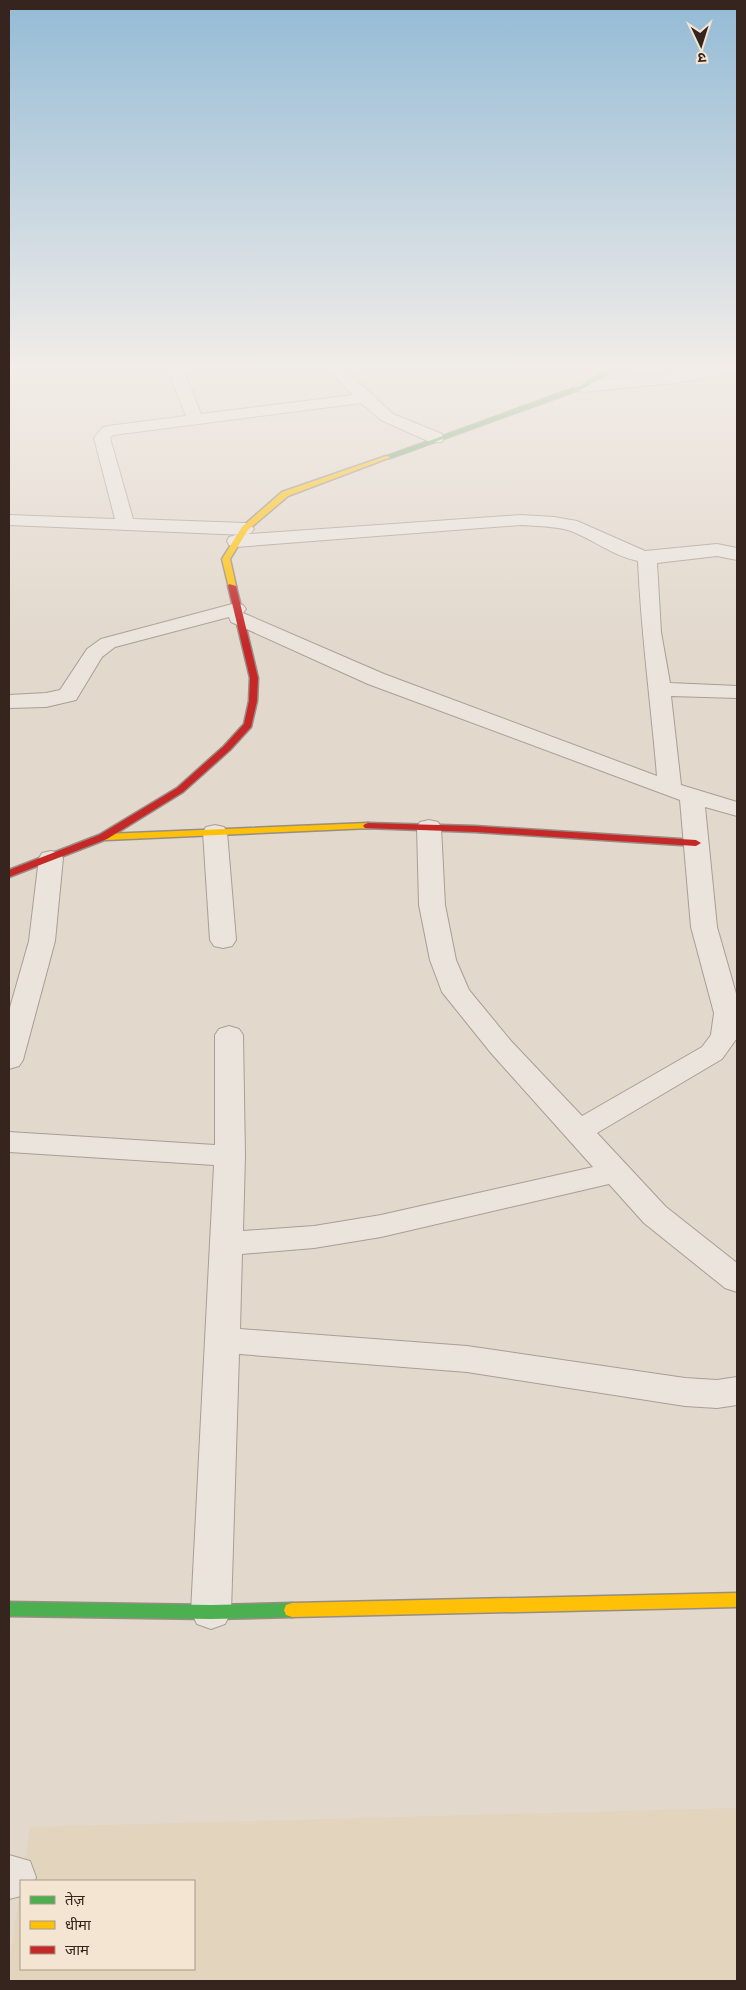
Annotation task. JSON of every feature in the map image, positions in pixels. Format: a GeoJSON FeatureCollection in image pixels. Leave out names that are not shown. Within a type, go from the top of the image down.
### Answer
{"type":"FeatureCollection","features":[{"type":"Feature","properties":{"kind":"main road"},"geometry":{"type":"LineString","coordinates":[[9,874],[103,837],[180,790],[227,748],[248,725],[253,701],[254,678],[237,614],[226,559],[240,535],[285,494],[380,459]]}},
{"type":"Feature","properties":{"kind":"main road"},"geometry":{"type":"LineString","coordinates":[[103,837],[325,827],[429,827],[696,843]]}},
{"type":"Feature","properties":{"kind":"main road"},"geometry":{"type":"LineString","coordinates":[[9,1609],[211,1612],[737,1600]]}},
{"type":"Feature","properties":{"kind":"street"},"geometry":{"type":"LineString","coordinates":[[108,459],[126,525]]}},
{"type":"Feature","properties":{"kind":"street"},"geometry":{"type":"LineString","coordinates":[[9,520],[126,525],[240,535],[489,522],[547,521],[585,530],[628,553],[647,557],[716,552],[737,554]]}},
{"type":"Feature","properties":{"kind":"street"},"geometry":{"type":"LineString","coordinates":[[579,1131],[712,1053],[723,1041],[729,1028],[728,1013],[704,927],[696,843],[681,793],[660,689],[651,632],[647,557]]}},
{"type":"Feature","properties":{"kind":"street"},"geometry":{"type":"LineString","coordinates":[[9,701],[46,700],[68,695],[94,653],[108,643],[237,614],[376,679],[681,793],[737,809]]}},
{"type":"Feature","properties":{"kind":"street"},"geometry":{"type":"LineString","coordinates":[[660,689],[737,692]]}},
{"type":"Feature","properties":{"kind":"street"},"geometry":{"type":"LineString","coordinates":[[429,827],[432,904],[443,960],[456,992],[501,1047],[655,1215],[737,1280]]}},
{"type":"Feature","properties":{"kind":"street"},"geometry":{"type":"LineString","coordinates":[[215,832],[223,940]]}},
{"type":"Feature","properties":{"kind":"street"},"geometry":{"type":"LineString","coordinates":[[9,1060],[42,941],[51,858]]}},
{"type":"Feature","properties":{"kind":"street"},"geometry":{"type":"LineString","coordinates":[[211,1612],[230,1156],[229,1035]]}},
{"type":"Feature","properties":{"kind":"street"},"geometry":{"type":"LineString","coordinates":[[9,1142],[230,1156]]}},
{"type":"Feature","properties":{"kind":"street"},"geometry":{"type":"LineString","coordinates":[[226,1244],[314,1237],[381,1226],[616,1172]]}},
{"type":"Feature","properties":{"kind":"street"},"geometry":{"type":"LineString","coordinates":[[222,1340],[467,1359],[685,1392],[717,1394],[737,1391]]}},
{"type":"Feature","properties":{"kind":"shaded area"},"geometry":{"type":"Polygon","coordinates":[[[737,1808],[737,1981],[9,1981],[9,1966],[20,1891],[20,1970],[195,1970],[195,1880],[22,1880],[30,1827],[737,1808]]]}},
{"type":"Feature","properties":{"kind":"traffic: fast"},"geometry":{"type":"LineString","coordinates":[[9,1609],[211,1612],[292,1610]]}},
{"type":"Feature","properties":{"kind":"traffic: slow"},"geometry":{"type":"LineString","coordinates":[[232,586],[226,559],[245,529],[285,494],[383,459]]}},
{"type":"Feature","properties":{"kind":"traffic: slow"},"geometry":{"type":"LineString","coordinates":[[106,837],[368,826]]}},
{"type":"Feature","properties":{"kind":"traffic: slow"},"geometry":{"type":"LineString","coordinates":[[292,1610],[737,1600]]}},
{"type":"Feature","properties":{"kind":"traffic: jam"},"geometry":{"type":"LineString","coordinates":[[9,874],[103,837],[180,790],[227,748],[248,725],[253,701],[254,678],[232,586]]}},
{"type":"Feature","properties":{"kind":"traffic: jam"},"geometry":{"type":"LineString","coordinates":[[368,826],[475,829],[696,843]]}}]}
